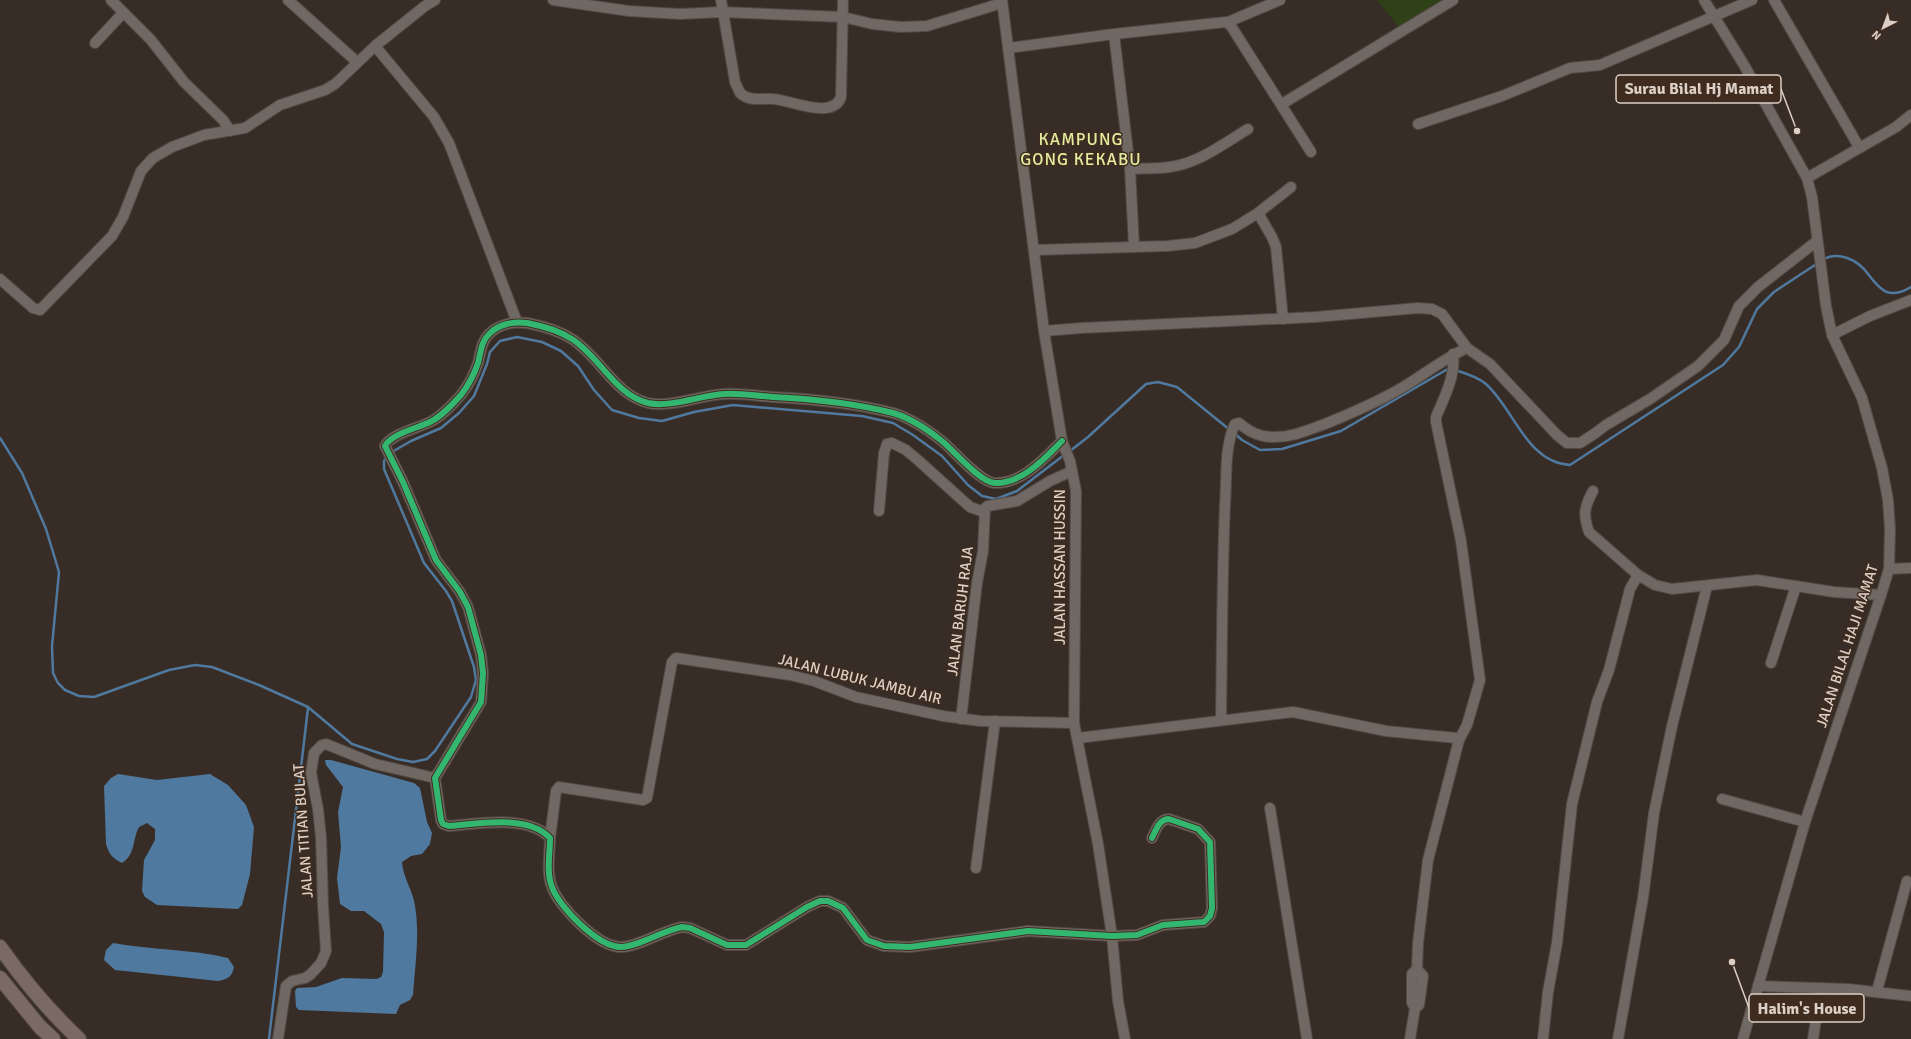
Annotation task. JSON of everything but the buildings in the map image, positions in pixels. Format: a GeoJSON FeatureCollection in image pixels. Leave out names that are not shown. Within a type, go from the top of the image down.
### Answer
{"type":"FeatureCollection","features":[{"type":"Feature","properties":{"kind":"highway"},"geometry":{"type":"LineString","coordinates":[[0,947],[19,975],[53,1015],[79,1039]]}},
{"type":"Feature","properties":{"kind":"highway"},"geometry":{"type":"LineString","coordinates":[[0,978],[40,1027],[53,1039]]}},
{"type":"Feature","properties":{"kind":"street"},"geometry":{"type":"LineString","coordinates":[[111,0],[151,40],[184,82],[223,120],[230,131]]}},
{"type":"Feature","properties":{"kind":"street"},"geometry":{"type":"LineString","coordinates":[[288,0],[357,62]]}},
{"type":"Feature","properties":{"kind":"street"},"geometry":{"type":"LineString","coordinates":[[0,279],[33,308],[40,310],[112,236],[119,226],[141,171],[153,158],[172,147],[204,135],[245,128],[280,105],[325,90],[335,84],[375,46],[425,6],[435,0]]}},
{"type":"Feature","properties":{"kind":"street"},"geometry":{"type":"LineString","coordinates":[[553,0],[629,11],[680,14],[722,12],[843,17],[872,24],[902,27],[927,26],[1002,2]]}},
{"type":"Feature","properties":{"kind":"street"},"geometry":{"type":"LineString","coordinates":[[721,0],[735,82],[740,93],[751,99],[773,98],[797,106],[820,107],[833,106],[841,97],[843,0]]}},
{"type":"Feature","properties":{"kind":"street"},"geometry":{"type":"LineString","coordinates":[[1008,48],[1223,21],[1228,22],[1280,0]]}},
{"type":"Feature","properties":{"kind":"street"},"geometry":{"type":"LineString","coordinates":[[1282,104],[1453,0]]}},
{"type":"Feature","properties":{"kind":"street","name":"JALAN BILAL HAJI MAMAT"},"geometry":{"type":"LineString","coordinates":[[1704,0],[1744,65],[1807,178],[1812,197],[1826,306],[1832,335],[1862,398],[1882,468],[1888,500],[1890,529],[1889,569],[1882,595],[1805,822],[1743,1039]]}},
{"type":"Feature","properties":{"kind":"street"},"geometry":{"type":"LineString","coordinates":[[1418,124],[1502,96],[1570,68],[1600,65],[1752,0]]}},
{"type":"Feature","properties":{"kind":"street"},"geometry":{"type":"LineString","coordinates":[[1774,0],[1859,147]]}},
{"type":"Feature","properties":{"kind":"street","name":"JALAN HASSAN HUSSIN"},"geometry":{"type":"LineString","coordinates":[[1002,2],[1044,332],[1063,443],[1071,466],[1076,491],[1074,724],[1098,844],[1112,936],[1118,1001],[1125,1039]]}},
{"type":"Feature","properties":{"kind":"street"},"geometry":{"type":"LineString","coordinates":[[95,43],[123,13]]}},
{"type":"Feature","properties":{"kind":"street"},"geometry":{"type":"LineString","coordinates":[[1228,22],[1282,104],[1311,152]]}},
{"type":"Feature","properties":{"kind":"street"},"geometry":{"type":"LineString","coordinates":[[1114,34],[1130,169],[1134,246]]}},
{"type":"Feature","properties":{"kind":"street"},"geometry":{"type":"LineString","coordinates":[[375,46],[434,117],[449,144],[517,322]]}},
{"type":"Feature","properties":{"kind":"street"},"geometry":{"type":"LineString","coordinates":[[1807,178],[1896,127],[1911,115]]}},
{"type":"Feature","properties":{"kind":"street"},"geometry":{"type":"LineString","coordinates":[[1130,169],[1169,168],[1184,164],[1198,159],[1248,129]]}},
{"type":"Feature","properties":{"kind":"street"},"geometry":{"type":"LineString","coordinates":[[1034,250],[1181,245],[1202,241],[1232,229],[1258,213],[1291,187]]}},
{"type":"Feature","properties":{"kind":"street"},"geometry":{"type":"LineString","coordinates":[[1258,213],[1276,246],[1283,319]]}},
{"type":"Feature","properties":{"kind":"street"},"geometry":{"type":"LineString","coordinates":[[1044,332],[1081,328],[1283,319],[1418,308],[1432,309],[1442,314],[1467,348],[1490,364],[1564,442],[1570,444],[1580,443],[1606,425],[1650,399],[1698,366],[1724,340],[1739,306],[1758,286],[1817,241]]}},
{"type":"Feature","properties":{"kind":"street"},"geometry":{"type":"LineString","coordinates":[[1832,335],[1870,316],[1911,300]]}},
{"type":"Feature","properties":{"kind":"street"},"geometry":{"type":"LineString","coordinates":[[1063,443],[1025,473],[1005,482],[994,483],[981,476],[941,440],[911,420],[894,413],[817,400],[754,395],[724,394],[663,404],[652,404],[639,401],[627,394],[592,356],[573,339],[555,330],[517,322],[496,328],[481,345],[478,363],[472,379],[461,395],[447,409],[430,422],[412,429],[387,442],[385,448],[403,482],[436,560],[460,592],[468,607],[481,655],[483,673],[481,702],[434,778],[441,820],[446,826],[493,822],[516,823],[538,828],[550,838],[549,875],[552,888],[558,898],[583,927],[606,943],[615,946],[628,946],[682,927],[690,928],[727,945],[746,945],[807,907],[820,901],[828,901],[843,908],[867,940],[884,946],[910,947],[1028,931],[1112,936],[1137,935],[1168,924],[1204,922],[1210,916],[1212,908],[1211,848],[1207,838],[1198,829],[1164,819],[1158,825],[1152,838]]}},
{"type":"Feature","properties":{"kind":"street"},"geometry":{"type":"LineString","coordinates":[[1221,720],[1223,556],[1230,440],[1234,426],[1238,423],[1250,431],[1271,437],[1305,432],[1345,416],[1404,386],[1454,358],[1467,348]]}},
{"type":"Feature","properties":{"kind":"street"},"geometry":{"type":"LineString","coordinates":[[1410,1039],[1414,1008],[1419,1005],[1422,976],[1417,969],[1418,943],[1428,860],[1459,740],[1467,726],[1480,680],[1461,541],[1436,422],[1436,417],[1450,380],[1454,358]]}},
{"type":"Feature","properties":{"kind":"street"},"geometry":{"type":"LineString","coordinates":[[879,511],[884,453],[887,444],[892,443],[906,450],[970,507],[985,509],[1017,501],[1071,466]]}},
{"type":"Feature","properties":{"kind":"street"},"geometry":{"type":"LineString","coordinates":[[1593,491],[1585,506],[1585,522],[1589,532],[1638,575],[1655,585],[1672,589],[1758,580],[1834,592],[1882,595]]}},
{"type":"Feature","properties":{"kind":"street","name":"JALAN BARUH RAJA"},"geometry":{"type":"LineString","coordinates":[[961,719],[977,583],[983,551],[985,509]]}},
{"type":"Feature","properties":{"kind":"street"},"geometry":{"type":"LineString","coordinates":[[1889,569],[1911,568]]}},
{"type":"Feature","properties":{"kind":"street"},"geometry":{"type":"LineString","coordinates":[[1543,1039],[1548,992],[1557,943],[1572,804],[1597,702],[1609,670],[1630,589],[1638,575]]}},
{"type":"Feature","properties":{"kind":"street"},"geometry":{"type":"LineString","coordinates":[[1618,1039],[1643,898],[1654,813],[1672,726],[1707,586]]}},
{"type":"Feature","properties":{"kind":"street"},"geometry":{"type":"LineString","coordinates":[[1771,663],[1796,586]]}},
{"type":"Feature","properties":{"kind":"street","name":"JALAN LUBUK JAMBU AIR"},"geometry":{"type":"LineString","coordinates":[[550,838],[556,791],[559,787],[643,800],[647,798],[672,662],[678,658],[790,675],[814,681],[856,697],[961,719],[1074,724]]}},
{"type":"Feature","properties":{"kind":"street"},"geometry":{"type":"LineString","coordinates":[[1078,738],[1293,712],[1386,731],[1456,738],[1459,740]]}},
{"type":"Feature","properties":{"kind":"street"},"geometry":{"type":"LineString","coordinates":[[976,868],[995,721]]}},
{"type":"Feature","properties":{"kind":"street","name":"JALAN TITIAN BULAT"},"geometry":{"type":"LineString","coordinates":[[278,1039],[286,986],[292,981],[305,978],[310,975],[321,963],[326,951],[321,838],[318,809],[311,772],[312,758],[316,750],[326,744],[375,764],[434,778]]}},
{"type":"Feature","properties":{"kind":"street"},"geometry":{"type":"LineString","coordinates":[[1722,799],[1805,822]]}},
{"type":"Feature","properties":{"kind":"street"},"geometry":{"type":"LineString","coordinates":[[1270,808],[1307,1039]]}},
{"type":"Feature","properties":{"kind":"street"},"geometry":{"type":"LineString","coordinates":[[1877,991],[1907,882]]}},
{"type":"Feature","properties":{"kind":"street"},"geometry":{"type":"LineString","coordinates":[[1758,986],[1877,991],[1911,996]]}},
{"type":"Feature","properties":{"kind":"street"},"geometry":{"type":"LineString","coordinates":[[1813,1039],[1821,988]]}},
{"type":"Feature","properties":{"kind":"green space"},"geometry":{"type":"Polygon","coordinates":[[[1377,0],[1441,0],[1399,27],[1377,0]]]}},
{"type":"Feature","properties":{"kind":"water"},"geometry":{"type":"Polygon","coordinates":[[[325,760],[331,760],[414,783],[420,788],[427,822],[432,833],[430,844],[422,854],[411,856],[402,862],[404,873],[414,900],[417,939],[413,995],[410,1000],[400,1005],[396,1014],[299,1010],[296,1007],[295,991],[297,988],[316,987],[342,978],[377,979],[381,977],[383,972],[384,932],[381,924],[364,911],[351,911],[340,904],[337,878],[341,847],[338,812],[343,787],[326,765],[325,760]]]}},
{"type":"Feature","properties":{"kind":"water"},"geometry":{"type":"Polygon","coordinates":[[[118,774],[157,780],[210,774],[228,785],[246,805],[254,827],[250,874],[242,905],[238,909],[157,905],[145,897],[142,891],[144,860],[155,840],[155,829],[147,823],[139,827],[132,851],[122,863],[111,855],[106,844],[104,786],[111,778],[118,774]]]}},
{"type":"Feature","properties":{"kind":"water"},"geometry":{"type":"Polygon","coordinates":[[[113,943],[214,955],[228,958],[234,967],[229,977],[218,981],[115,970],[104,960],[106,950],[113,943]]]}},
{"type":"Feature","properties":{"kind":"waterway"},"geometry":{"type":"LineString","coordinates":[[1822,260],[1835,256],[1847,258],[1859,264],[1877,285],[1886,292],[1897,293],[1911,287]]}},
{"type":"Feature","properties":{"kind":"waterway"},"geometry":{"type":"LineString","coordinates":[[1455,370],[1475,377],[1486,384],[1505,407],[1522,433],[1543,455],[1555,462],[1570,465],[1723,365],[1739,347],[1757,309],[1774,292],[1818,263]]}},
{"type":"Feature","properties":{"kind":"waterway"},"geometry":{"type":"LineString","coordinates":[[392,452],[411,441],[441,428],[459,413],[474,396],[487,364],[490,352],[500,341],[517,337],[542,342],[561,351],[578,366],[594,390],[612,410],[639,418],[662,421],[694,412],[733,405],[862,416],[893,423],[913,435],[942,456],[968,485],[982,496],[996,499],[1017,491],[1064,455]]}},
{"type":"Feature","properties":{"kind":"waterway"},"geometry":{"type":"LineString","coordinates":[[1234,433],[1242,440],[1260,450],[1282,449],[1341,431],[1450,369]]}},
{"type":"Feature","properties":{"kind":"waterway"},"geometry":{"type":"LineString","coordinates":[[1070,451],[1088,437],[1146,384],[1158,382],[1177,387],[1230,430]]}},
{"type":"Feature","properties":{"kind":"waterway"},"geometry":{"type":"LineString","coordinates":[[0,438],[22,473],[46,529],[59,572],[52,646],[53,673],[58,683],[65,690],[79,696],[94,697],[169,670],[195,665],[212,667],[259,685],[308,707],[352,744],[397,759],[413,762],[427,759],[435,751],[471,697],[476,680],[474,667],[452,601],[424,563],[384,469],[384,461],[387,457]]}},
{"type":"Feature","properties":{"kind":"waterway"},"geometry":{"type":"LineString","coordinates":[[269,1039],[308,708]]}},
{"type":"Feature","properties":{"kind":"cycle path"},"geometry":{"type":"LineString","coordinates":[[1062,441],[1024,475],[1005,482],[989,482],[968,466],[942,441],[913,421],[893,413],[833,402],[736,394],[715,395],[676,403],[648,403],[636,399],[626,392],[591,355],[572,339],[561,333],[545,327],[522,322],[507,324],[497,328],[484,340],[473,376],[464,392],[454,403],[434,420],[393,438],[385,446],[403,482],[436,560],[460,592],[468,607],[481,655],[483,673],[481,702],[435,778],[441,820],[443,824],[449,826],[502,822],[516,823],[541,831],[550,838],[550,881],[562,905],[591,933],[612,945],[621,947],[635,944],[667,931],[682,927],[690,928],[727,945],[746,945],[807,907],[820,901],[828,901],[843,908],[867,940],[884,946],[910,947],[1028,931],[1112,936],[1137,935],[1163,925],[1204,922],[1210,916],[1212,908],[1210,842],[1198,829],[1169,819],[1166,819],[1160,823],[1152,838]]}},
{"type":"Feature","properties":{"kind":"place","name":"Surau Bilal Hj Mamat"},"geometry":{"type":"Point","coordinates":[1797,131]}},
{"type":"Feature","properties":{"kind":"place","name":"Halim's House"},"geometry":{"type":"Point","coordinates":[1732,962]}},
{"type":"Feature","properties":{"kind":"district","name":"KAMPUNG GONG KEKABU"},"geometry":{"type":"Point","coordinates":[1081,149]}}]}
